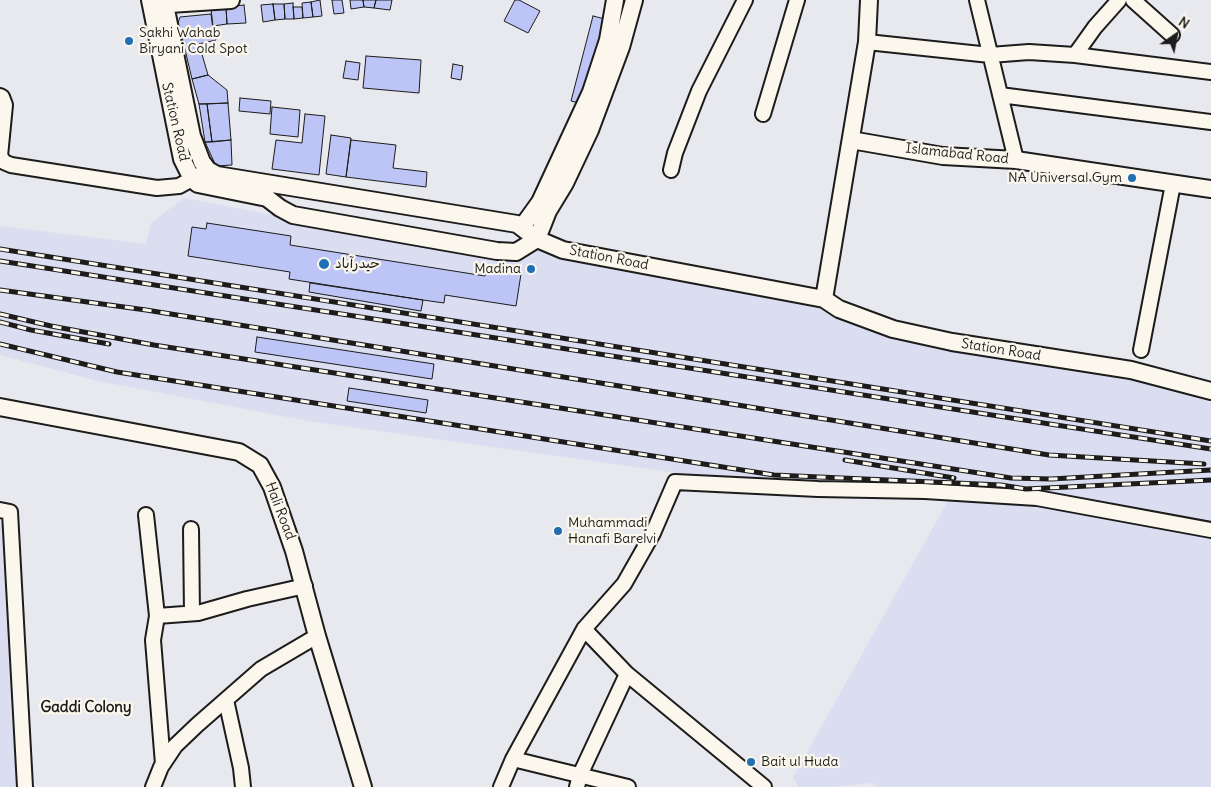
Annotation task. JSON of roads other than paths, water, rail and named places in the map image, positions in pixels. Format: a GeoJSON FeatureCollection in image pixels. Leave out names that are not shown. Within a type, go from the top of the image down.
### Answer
{"type":"FeatureCollection","features":[{"type":"Feature","properties":{"kind":"street"},"geometry":{"type":"LineString","coordinates":[[157,2],[231,0]]}},
{"type":"Feature","properties":{"kind":"street"},"geometry":{"type":"LineString","coordinates":[[615,0],[608,40],[591,92],[540,202],[522,227],[537,239],[548,211],[565,183],[590,130],[621,47],[634,0]]}},
{"type":"Feature","properties":{"kind":"street"},"geometry":{"type":"LineString","coordinates":[[671,170],[675,153],[700,91],[744,0]]}},
{"type":"Feature","properties":{"kind":"street"},"geometry":{"type":"LineString","coordinates":[[763,114],[797,0]]}},
{"type":"Feature","properties":{"kind":"street"},"geometry":{"type":"LineString","coordinates":[[824,299],[867,42],[869,0]]}},
{"type":"Feature","properties":{"kind":"street"},"geometry":{"type":"LineString","coordinates":[[977,0],[1016,160]]}},
{"type":"Feature","properties":{"kind":"street"},"geometry":{"type":"LineString","coordinates":[[1075,55],[1095,26],[1119,0]]}},
{"type":"Feature","properties":{"kind":"street"},"geometry":{"type":"LineString","coordinates":[[1133,0],[1172,35]]}},
{"type":"Feature","properties":{"kind":"street","name":"Station Road"},"geometry":{"type":"LineString","coordinates":[[157,2],[192,136],[199,155],[208,170],[217,175],[517,224],[522,227]]}},
{"type":"Feature","properties":{"kind":"street","name":"Station Road"},"geometry":{"type":"LineString","coordinates":[[157,2],[182,159],[192,179],[198,184],[268,198],[292,215],[497,251],[516,252],[537,239],[563,250],[824,299],[839,309],[893,329],[952,342],[1132,370],[1211,391]]}},
{"type":"Feature","properties":{"kind":"street"},"geometry":{"type":"LineString","coordinates":[[867,42],[990,55],[1029,52],[1075,55],[1211,72]]}},
{"type":"Feature","properties":{"kind":"street"},"geometry":{"type":"LineString","coordinates":[[0,96],[5,105],[0,156],[4,162],[11,165],[157,188],[179,186],[208,170]]}},
{"type":"Feature","properties":{"kind":"street"},"geometry":{"type":"LineString","coordinates":[[1000,96],[1211,122]]}},
{"type":"Feature","properties":{"kind":"street","name":"Islamabad Road"},"geometry":{"type":"LineString","coordinates":[[851,140],[942,156],[1016,160],[1211,189]]}},
{"type":"Feature","properties":{"kind":"street"},"geometry":{"type":"LineString","coordinates":[[1141,350],[1173,184]]}},
{"type":"Feature","properties":{"kind":"street","name":"Hali Road"},"geometry":{"type":"LineString","coordinates":[[0,407],[238,452],[260,465],[272,487],[294,551],[317,636],[363,787]]}},
{"type":"Feature","properties":{"kind":"street"},"geometry":{"type":"LineString","coordinates":[[501,787],[512,759],[584,629],[624,584],[653,533],[675,482],[818,489],[925,491],[1037,498],[1211,530]]}},
{"type":"Feature","properties":{"kind":"street"},"geometry":{"type":"LineString","coordinates":[[0,510],[10,512],[25,787]]}},
{"type":"Feature","properties":{"kind":"street"},"geometry":{"type":"LineString","coordinates":[[146,516],[157,616],[153,640],[163,764]]}},
{"type":"Feature","properties":{"kind":"street"},"geometry":{"type":"LineString","coordinates":[[191,529],[192,613]]}},
{"type":"Feature","properties":{"kind":"street"},"geometry":{"type":"LineString","coordinates":[[157,616],[192,613],[305,586]]}},
{"type":"Feature","properties":{"kind":"street"},"geometry":{"type":"LineString","coordinates":[[584,629],[627,674],[764,787]]}},
{"type":"Feature","properties":{"kind":"street"},"geometry":{"type":"LineString","coordinates":[[153,787],[163,764],[175,746],[261,669],[317,636]]}},
{"type":"Feature","properties":{"kind":"street"},"geometry":{"type":"LineString","coordinates":[[578,781],[627,674]]}},
{"type":"Feature","properties":{"kind":"street"},"geometry":{"type":"LineString","coordinates":[[226,700],[241,768],[243,787]]}},
{"type":"Feature","properties":{"kind":"street"},"geometry":{"type":"LineString","coordinates":[[512,759],[578,781],[628,787]]}},
{"type":"Feature","properties":{"kind":"railway"},"geometry":{"type":"LineString","coordinates":[[0,249],[1211,441]]}},
{"type":"Feature","properties":{"kind":"railway"},"geometry":{"type":"LineString","coordinates":[[0,261],[1211,449]]}},
{"type":"Feature","properties":{"kind":"railway"},"geometry":{"type":"LineString","coordinates":[[0,290],[146,310],[1049,455],[1204,464]]}},
{"type":"Feature","properties":{"kind":"railway"},"geometry":{"type":"LineString","coordinates":[[0,314],[51,326],[154,345],[1011,478],[1051,479],[1211,470]]}},
{"type":"Feature","properties":{"kind":"railway"},"geometry":{"type":"LineString","coordinates":[[0,322],[31,330],[109,344]]}},
{"type":"Feature","properties":{"kind":"railway"},"geometry":{"type":"LineString","coordinates":[[0,344],[117,372],[774,475],[1001,485],[1026,489],[1211,480]]}},
{"type":"Feature","properties":{"kind":"railway"},"geometry":{"type":"LineString","coordinates":[[845,460],[954,478]]}},
{"type":"Feature","properties":{"kind":"place","name":"Sakhi Wahab Biryani Cold Spot"},"geometry":{"type":"Point","coordinates":[129,41]}},
{"type":"Feature","properties":{"kind":"place","name":"NA Universal Gym"},"geometry":{"type":"Point","coordinates":[1132,178]}},
{"type":"Feature","properties":{"kind":"place","name":"حیدرآباد"},"geometry":{"type":"Point","coordinates":[324,264]}},
{"type":"Feature","properties":{"kind":"place","name":"Madina"},"geometry":{"type":"Point","coordinates":[531,269]}},
{"type":"Feature","properties":{"kind":"place","name":"Muhammadi Hanafi Barelvi"},"geometry":{"type":"Point","coordinates":[558,531]}},
{"type":"Feature","properties":{"kind":"place","name":"Bait ul Huda"},"geometry":{"type":"Point","coordinates":[751,762]}},
{"type":"Feature","properties":{"kind":"district","name":"Gaddi Colony"},"geometry":{"type":"Point","coordinates":[86,708]}}]}
